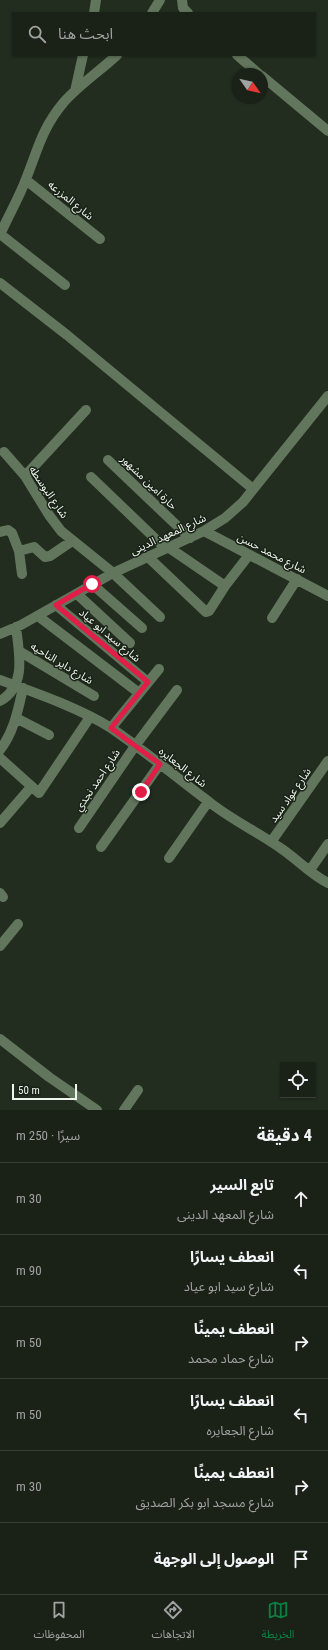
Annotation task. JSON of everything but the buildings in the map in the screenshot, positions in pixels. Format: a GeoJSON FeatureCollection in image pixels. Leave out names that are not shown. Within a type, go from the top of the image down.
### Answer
{"type":"FeatureCollection","features":[{"type":"Feature","properties":{"kind":"street"},"geometry":{"type":"LineString","coordinates":[[94,12],[96,0]]}},
{"type":"Feature","properties":{"kind":"street"},"geometry":{"type":"LineString","coordinates":[[153,12],[160,0]]}},
{"type":"Feature","properties":{"kind":"street"},"geometry":{"type":"LineString","coordinates":[[182,0],[183,8],[187,12]]}},
{"type":"Feature","properties":{"kind":"street"},"geometry":{"type":"LineString","coordinates":[[75,91],[84,56]]}},
{"type":"Feature","properties":{"kind":"street"},"geometry":{"type":"LineString","coordinates":[[65,285],[0,234],[26,180],[40,140],[47,126],[55,114],[75,91],[116,56]]}},
{"type":"Feature","properties":{"kind":"street"},"geometry":{"type":"LineString","coordinates":[[238,56],[252,68]]}},
{"type":"Feature","properties":{"kind":"street"},"geometry":{"type":"LineString","coordinates":[[268,81],[328,132]]}},
{"type":"Feature","properties":{"kind":"street","name":"شارع المزرعه"},"geometry":{"type":"LineString","coordinates":[[26,180],[100,239]]}},
{"type":"Feature","properties":{"kind":"street"},"geometry":{"type":"LineString","coordinates":[[0,282],[67,335],[253,490]]}},
{"type":"Feature","properties":{"kind":"street","name":"شارع المعهد الدينى"},"geometry":{"type":"LineString","coordinates":[[0,634],[38,616],[113,573],[204,531],[234,510],[253,490],[328,396]]}},
{"type":"Feature","properties":{"kind":"street"},"geometry":{"type":"LineString","coordinates":[[25,476],[86,410]]}},
{"type":"Feature","properties":{"kind":"street","name":"شارع البوسطه"},"geometry":{"type":"LineString","coordinates":[[4,452],[25,476],[55,524],[72,541],[113,573],[160,617]]}},
{"type":"Feature","properties":{"kind":"street","name":"حارة امين مشهور"},"geometry":{"type":"LineString","coordinates":[[108,460],[190,538]]}},
{"type":"Feature","properties":{"kind":"street"},"geometry":{"type":"LineString","coordinates":[[91,477],[167,548],[225,586]]}},
{"type":"Feature","properties":{"kind":"street"},"geometry":{"type":"LineString","coordinates":[[0,532],[8,530],[12,533],[19,551],[22,574]]}},
{"type":"Feature","properties":{"kind":"street","name":"شارع محمد حسن"},"geometry":{"type":"LineString","coordinates":[[204,531],[328,596]]}},
{"type":"Feature","properties":{"kind":"street"},"geometry":{"type":"LineString","coordinates":[[19,551],[34,547],[38,549],[43,556],[48,557],[72,541]]}},
{"type":"Feature","properties":{"kind":"street"},"geometry":{"type":"LineString","coordinates":[[147,556],[206,612],[209,611],[225,586],[249,555]]}},
{"type":"Feature","properties":{"kind":"street"},"geometry":{"type":"LineString","coordinates":[[272,618],[297,579]]}},
{"type":"Feature","properties":{"kind":"street"},"geometry":{"type":"LineString","coordinates":[[92,584],[142,628]]}},
{"type":"Feature","properties":{"kind":"street"},"geometry":{"type":"LineString","coordinates":[[77,594],[130,643]]}},
{"type":"Feature","properties":{"kind":"street","name":"شارع سيد ابو عياد"},"geometry":{"type":"LineString","coordinates":[[56,605],[148,682]]}},
{"type":"Feature","properties":{"kind":"street"},"geometry":{"type":"LineString","coordinates":[[38,616],[139,693]]}},
{"type":"Feature","properties":{"kind":"street"},"geometry":{"type":"LineString","coordinates":[[0,750],[10,734],[16,718],[20,686],[19,651],[16,627]]}},
{"type":"Feature","properties":{"kind":"street","name":"شارع داير الناحيه"},"geometry":{"type":"LineString","coordinates":[[19,651],[94,696]]}},
{"type":"Feature","properties":{"kind":"street"},"geometry":{"type":"LineString","coordinates":[[111,728],[159,669]]}},
{"type":"Feature","properties":{"kind":"street","name":"شارع الجعايره"},"geometry":{"type":"LineString","coordinates":[[0,680],[20,686],[90,716],[111,728],[208,802],[243,826],[271,842],[328,883]]}},
{"type":"Feature","properties":{"kind":"street"},"geometry":{"type":"LineString","coordinates":[[0,701],[20,686]]}},
{"type":"Feature","properties":{"kind":"street","name":"شارع احمد نجدي"},"geometry":{"type":"LineString","coordinates":[[79,828],[135,746],[177,690]]}},
{"type":"Feature","properties":{"kind":"street"},"geometry":{"type":"LineString","coordinates":[[1,819],[35,790],[90,716]]}},
{"type":"Feature","properties":{"kind":"street"},"geometry":{"type":"LineString","coordinates":[[16,718],[49,735]]}},
{"type":"Feature","properties":{"kind":"street"},"geometry":{"type":"LineString","coordinates":[[0,758],[35,790]]}},
{"type":"Feature","properties":{"kind":"street","name":"شارع عواد سيد"},"geometry":{"type":"LineString","coordinates":[[271,842],[328,762]]}},
{"type":"Feature","properties":{"kind":"street"},"geometry":{"type":"LineString","coordinates":[[101,847],[160,764]]}},
{"type":"Feature","properties":{"kind":"street"},"geometry":{"type":"LineString","coordinates":[[169,858],[208,802]]}},
{"type":"Feature","properties":{"kind":"street"},"geometry":{"type":"LineString","coordinates":[[310,870],[328,844]]}},
{"type":"Feature","properties":{"kind":"street"},"geometry":{"type":"LineString","coordinates":[[0,946],[18,924]]}},
{"type":"Feature","properties":{"kind":"street"},"geometry":{"type":"LineString","coordinates":[[0,1040],[49,1077],[97,1110]]}},
{"type":"Feature","properties":{"kind":"street"},"geometry":{"type":"LineString","coordinates":[[124,1110],[138,1090]]}},
{"type":"Feature","properties":{"kind":"route"},"geometry":{"type":"LineString","coordinates":[[92,584],[56,605],[148,682],[111,728],[160,764],[141,792]]}}]}
